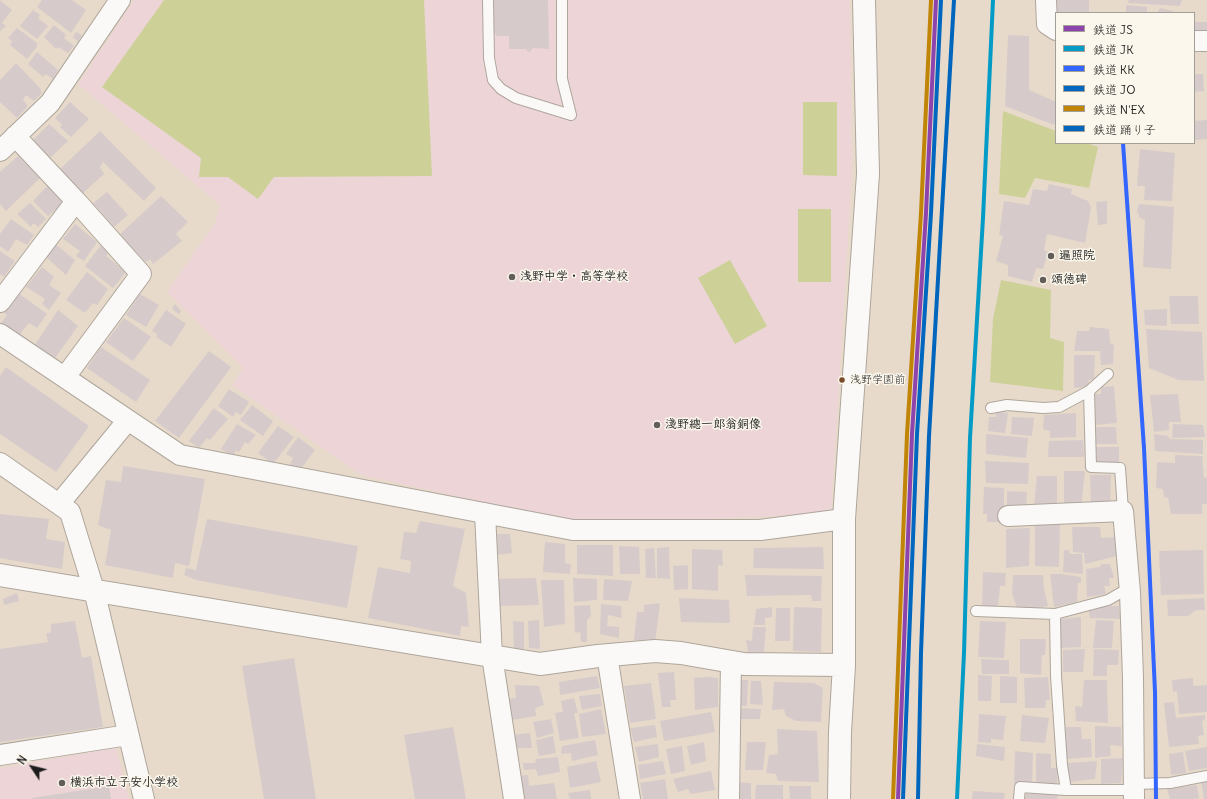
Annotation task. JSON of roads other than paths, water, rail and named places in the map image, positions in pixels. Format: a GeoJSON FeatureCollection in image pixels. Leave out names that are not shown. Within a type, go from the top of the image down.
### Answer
{"type":"FeatureCollection","features":[{"type":"Feature","properties":{"kind":"street"},"geometry":{"type":"LineString","coordinates":[[0,151],[50,103],[120,0]]}},
{"type":"Feature","properties":{"kind":"street"},"geometry":{"type":"LineString","coordinates":[[839,799],[840,732],[844,665],[844,519],[868,174],[864,0]]}},
{"type":"Feature","properties":{"kind":"street"},"geometry":{"type":"LineString","coordinates":[[1046,0],[1046,24],[1055,29]]}},
{"type":"Feature","properties":{"kind":"street"},"geometry":{"type":"LineString","coordinates":[[1195,41],[1207,41]]}},
{"type":"Feature","properties":{"kind":"street"},"geometry":{"type":"LineString","coordinates":[[15,136],[76,201],[141,274],[65,377]]}},
{"type":"Feature","properties":{"kind":"street"},"geometry":{"type":"LineString","coordinates":[[0,302],[76,201]]}},
{"type":"Feature","properties":{"kind":"street"},"geometry":{"type":"LineString","coordinates":[[0,334],[180,455],[573,530],[760,530],[844,519]]}},
{"type":"Feature","properties":{"kind":"street"},"geometry":{"type":"LineString","coordinates":[[59,504],[128,420]]}},
{"type":"Feature","properties":{"kind":"street"},"geometry":{"type":"LineString","coordinates":[[0,463],[70,512],[94,590],[144,799]]}},
{"type":"Feature","properties":{"kind":"street"},"geometry":{"type":"LineString","coordinates":[[1008,516],[1123,511],[1129,588],[1133,678],[1134,791]]}},
{"type":"Feature","properties":{"kind":"street"},"geometry":{"type":"LineString","coordinates":[[485,513],[492,656],[514,799]]}},
{"type":"Feature","properties":{"kind":"street"},"geometry":{"type":"LineString","coordinates":[[0,574],[540,664],[607,655],[655,651],[681,653],[744,664],[844,665]]}},
{"type":"Feature","properties":{"kind":"street"},"geometry":{"type":"LineString","coordinates":[[607,655],[630,799]]}},
{"type":"Feature","properties":{"kind":"street"},"geometry":{"type":"LineString","coordinates":[[729,799],[731,662]]}},
{"type":"Feature","properties":{"kind":"street"},"geometry":{"type":"LineString","coordinates":[[0,755],[128,735]]}},
{"type":"Feature","properties":{"kind":"lane"},"geometry":{"type":"LineString","coordinates":[[488,0],[489,58],[493,80],[501,89],[516,98],[571,115],[562,79],[562,0]]}},
{"type":"Feature","properties":{"kind":"lane"},"geometry":{"type":"LineString","coordinates":[[991,408],[1007,404],[1043,408],[1059,408],[1089,391],[1108,374]]}},
{"type":"Feature","properties":{"kind":"lane"},"geometry":{"type":"LineString","coordinates":[[1089,391],[1092,467],[1120,468],[1123,511]]}},
{"type":"Feature","properties":{"kind":"lane"},"geometry":{"type":"LineString","coordinates":[[976,611],[1055,614],[1108,600],[1129,588]]}},
{"type":"Feature","properties":{"kind":"lane"},"geometry":{"type":"LineString","coordinates":[[1055,614],[1056,676],[1062,765],[1066,790]]}},
{"type":"Feature","properties":{"kind":"lane"},"geometry":{"type":"LineString","coordinates":[[1019,799],[1020,788],[1134,791],[1207,776]]}},
{"type":"Feature","properties":{"kind":"rail line","name":"N'EX"},"geometry":{"type":"LineString","coordinates":[[893,799],[907,434],[921,213],[931,0]]}},
{"type":"Feature","properties":{"kind":"rail line","name":"JS"},"geometry":{"type":"LineString","coordinates":[[898,799],[912,434],[926,213],[936,0]]}},
{"type":"Feature","properties":{"kind":"rail line","name":"JO"},"geometry":{"type":"LineString","coordinates":[[903,799],[917,434],[931,213],[941,0]]}},
{"type":"Feature","properties":{"kind":"rail line","name":"踊り子"},"geometry":{"type":"LineString","coordinates":[[918,799],[921,653],[929,436],[954,0]]}},
{"type":"Feature","properties":{"kind":"rail line","name":"JK"},"geometry":{"type":"LineString","coordinates":[[957,799],[964,653],[970,438],[983,218],[993,0]]}},
{"type":"Feature","properties":{"kind":"rail line","name":"KK"},"geometry":{"type":"LineString","coordinates":[[1123,144],[1144,448],[1155,692],[1156,799]]}},
{"type":"Feature","properties":{"kind":"place","name":"遍照院"},"geometry":{"type":"Point","coordinates":[1051,256]}},
{"type":"Feature","properties":{"kind":"place","name":"浅野中学・高等学校"},"geometry":{"type":"Point","coordinates":[512,277]}},
{"type":"Feature","properties":{"kind":"place","name":"頌徳碑"},"geometry":{"type":"Point","coordinates":[1043,280]}},
{"type":"Feature","properties":{"kind":"place","name":"浅野学園前"},"geometry":{"type":"Point","coordinates":[842,380]}},
{"type":"Feature","properties":{"kind":"place","name":"淺野總一郎翁銅像"},"geometry":{"type":"Point","coordinates":[657,425]}},
{"type":"Feature","properties":{"kind":"place","name":"横浜市立子安小学校"},"geometry":{"type":"Point","coordinates":[62,783]}}]}
